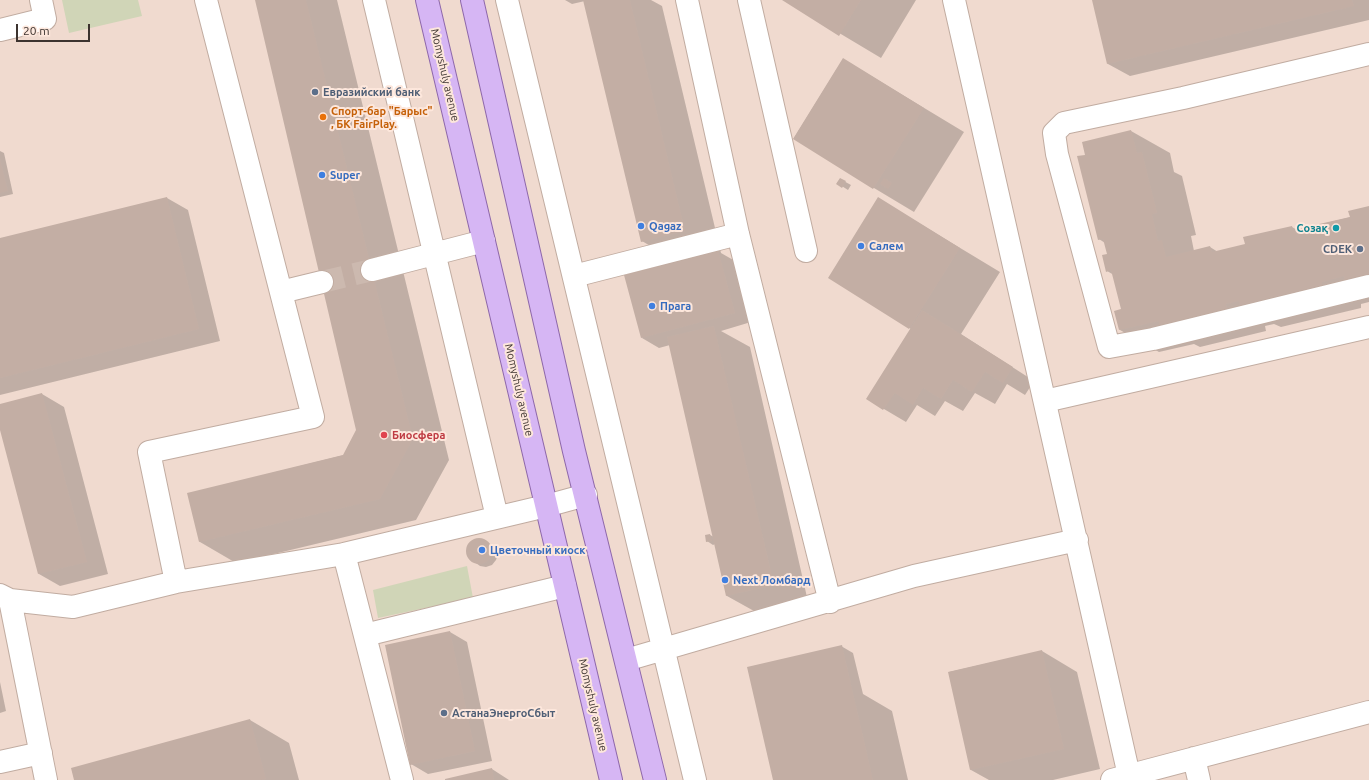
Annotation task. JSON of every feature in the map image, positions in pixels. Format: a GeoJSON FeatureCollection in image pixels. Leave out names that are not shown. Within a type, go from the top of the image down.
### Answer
{"type":"FeatureCollection","features":[{"type":"Feature","properties":{"kind":"main road","name":"Momyshuly avenue"},"geometry":{"type":"LineString","coordinates":[[427,0],[611,780]]}},
{"type":"Feature","properties":{"kind":"main road"},"geometry":{"type":"LineString","coordinates":[[472,0],[573,443],[655,780]]}},
{"type":"Feature","properties":{"kind":"street"},"geometry":{"type":"LineString","coordinates":[[0,30],[45,19],[41,0]]}},
{"type":"Feature","properties":{"kind":"street"},"geometry":{"type":"LineString","coordinates":[[176,582],[148,452],[313,417],[206,0]]}},
{"type":"Feature","properties":{"kind":"street"},"geometry":{"type":"LineString","coordinates":[[374,0],[497,518]]}},
{"type":"Feature","properties":{"kind":"street"},"geometry":{"type":"LineString","coordinates":[[507,0],[695,780]]}},
{"type":"Feature","properties":{"kind":"street"},"geometry":{"type":"LineString","coordinates":[[688,0],[738,234],[830,602]]}},
{"type":"Feature","properties":{"kind":"street"},"geometry":{"type":"LineString","coordinates":[[749,0],[806,251]]}},
{"type":"Feature","properties":{"kind":"street"},"geometry":{"type":"LineString","coordinates":[[954,0],[1077,540],[1124,778],[1369,712]]}},
{"type":"Feature","properties":{"kind":"street"},"geometry":{"type":"LineString","coordinates":[[1369,54],[1183,98],[1064,123],[1054,133],[1057,154],[1109,347],[1153,339],[1369,286]]}},
{"type":"Feature","properties":{"kind":"street"},"geometry":{"type":"LineString","coordinates":[[574,276],[738,234]]}},
{"type":"Feature","properties":{"kind":"street"},"geometry":{"type":"LineString","coordinates":[[372,270],[484,241]]}},
{"type":"Feature","properties":{"kind":"street"},"geometry":{"type":"LineString","coordinates":[[281,292],[322,282]]}},
{"type":"Feature","properties":{"kind":"street"},"geometry":{"type":"LineString","coordinates":[[1045,401],[1369,327]]}},
{"type":"Feature","properties":{"kind":"street"},"geometry":{"type":"LineString","coordinates":[[46,780],[5,597],[73,607],[176,582],[344,554],[497,518],[586,495]]}},
{"type":"Feature","properties":{"kind":"street"},"geometry":{"type":"LineString","coordinates":[[626,660],[663,648],[830,602],[914,576],[1077,540]]}},
{"type":"Feature","properties":{"kind":"street"},"geometry":{"type":"LineString","coordinates":[[344,554],[402,780]]}},
{"type":"Feature","properties":{"kind":"street"},"geometry":{"type":"LineString","coordinates":[[365,635],[565,586]]}},
{"type":"Feature","properties":{"kind":"street"},"geometry":{"type":"LineString","coordinates":[[0,762],[41,753]]}},
{"type":"Feature","properties":{"kind":"street"},"geometry":{"type":"LineString","coordinates":[[1194,758],[1199,780]]}},
{"type":"Feature","properties":{"kind":"green space"},"geometry":{"type":"Polygon","coordinates":[[[62,0],[138,0],[142,16],[69,33],[62,0]]]}},
{"type":"Feature","properties":{"kind":"green space"},"geometry":{"type":"Polygon","coordinates":[[[467,566],[473,598],[378,618],[373,590],[467,566]]]}},
{"type":"Feature","properties":{"kind":"building"},"geometry":{"type":"Polygon","coordinates":[[[255,0],[306,0],[413,439],[380,499],[199,542],[187,493],[343,455],[356,430],[255,0]]]}},
{"type":"Feature","properties":{"kind":"building"},"geometry":{"type":"Polygon","coordinates":[[[583,0],[630,0],[685,231],[641,242],[583,0]]]}},
{"type":"Feature","properties":{"kind":"building"},"geometry":{"type":"Polygon","coordinates":[[[782,0],[861,0],[839,36],[782,0]]]}},
{"type":"Feature","properties":{"kind":"building"},"geometry":{"type":"Polygon","coordinates":[[[1092,0],[1352,0],[1354,6],[1107,64],[1092,0]]]}},
{"type":"Feature","properties":{"kind":"building"},"geometry":{"type":"Polygon","coordinates":[[[843,58],[924,108],[873,189],[793,139],[843,58]]]}},
{"type":"Feature","properties":{"kind":"building","name":"Созақ"},"geometry":{"type":"Polygon","coordinates":[[[1131,130],[1137,153],[1142,152],[1157,213],[1152,214],[1158,241],[1162,240],[1166,257],[1210,246],[1212,252],[1245,244],[1243,237],[1292,226],[1293,230],[1350,217],[1348,211],[1369,206],[1369,276],[1345,282],[1344,276],[1322,282],[1322,285],[1240,305],[1239,301],[1226,304],[1227,309],[1159,325],[1159,321],[1119,330],[1114,311],[1121,309],[1111,270],[1106,272],[1102,255],[1107,254],[1103,239],[1098,240],[1077,156],[1085,155],[1082,142],[1131,130]]]}},
{"type":"Feature","properties":{"kind":"building"},"geometry":{"type":"Polygon","coordinates":[[[0,159],[8,191],[0,193],[0,159]]]}},
{"type":"Feature","properties":{"kind":"building"},"geometry":{"type":"Polygon","coordinates":[[[840,178],[846,181],[842,188],[836,184],[840,178]]]}},
{"type":"Feature","properties":{"kind":"building"},"geometry":{"type":"Polygon","coordinates":[[[884,178],[892,183],[888,189],[880,184],[884,178]]]}},
{"type":"Feature","properties":{"kind":"building"},"geometry":{"type":"Polygon","coordinates":[[[167,197],[199,329],[0,378],[0,238],[167,197]]]}},
{"type":"Feature","properties":{"kind":"building"},"geometry":{"type":"Polygon","coordinates":[[[878,197],[960,248],[909,329],[828,278],[878,197]]]}},
{"type":"Feature","properties":{"kind":"building"},"geometry":{"type":"Polygon","coordinates":[[[718,250],[735,313],[641,338],[624,275],[718,250]]]}},
{"type":"Feature","properties":{"kind":"building"},"geometry":{"type":"Polygon","coordinates":[[[922,310],[1013,367],[1003,383],[985,372],[972,392],[953,380],[941,399],[923,388],[913,405],[895,393],[883,410],[866,399],[922,310]]]}},
{"type":"Feature","properties":{"kind":"building"},"geometry":{"type":"Polygon","coordinates":[[[714,326],[774,585],[726,596],[667,337],[714,326]]]}},
{"type":"Feature","properties":{"kind":"building"},"geometry":{"type":"Polygon","coordinates":[[[42,393],[87,562],[38,574],[0,430],[0,404],[42,393]]]}},
{"type":"Feature","properties":{"kind":"building"},"geometry":{"type":"Polygon","coordinates":[[[710,534],[712,541],[706,542],[705,535],[710,534]]]}},
{"type":"Feature","properties":{"kind":"building"},"geometry":{"type":"Polygon","coordinates":[[[479,538],[488,542],[492,551],[488,560],[479,564],[470,560],[466,551],[470,542],[479,538]]]}},
{"type":"Feature","properties":{"kind":"building"},"geometry":{"type":"Polygon","coordinates":[[[450,631],[475,751],[410,765],[385,645],[450,631]]]}},
{"type":"Feature","properties":{"kind":"building"},"geometry":{"type":"Polygon","coordinates":[[[842,645],[873,780],[773,780],[747,667],[842,645]]]}},
{"type":"Feature","properties":{"kind":"building"},"geometry":{"type":"Polygon","coordinates":[[[1042,650],[1064,749],[970,770],[948,672],[1042,650]]]}},
{"type":"Feature","properties":{"kind":"building"},"geometry":{"type":"Polygon","coordinates":[[[250,719],[266,779],[74,780],[71,768],[250,719]]]}},
{"type":"Feature","properties":{"kind":"building"},"geometry":{"type":"Polygon","coordinates":[[[492,768],[494,780],[445,780],[445,779],[492,768]]]}},
{"type":"Feature","properties":{"kind":"tunnel"},"geometry":{"type":"LineString","coordinates":[[322,282],[372,270]]}},
{"type":"Feature","properties":{"kind":"place","name":"Евразийский банк"},"geometry":{"type":"Point","coordinates":[315,92]}},
{"type":"Feature","properties":{"kind":"place","name":"Спорт-бар \"Барыс\" , БК FairPlay."},"geometry":{"type":"Point","coordinates":[323,117]}},
{"type":"Feature","properties":{"kind":"place","name":"Super"},"geometry":{"type":"Point","coordinates":[322,175]}},
{"type":"Feature","properties":{"kind":"place","name":"Qagaz"},"geometry":{"type":"Point","coordinates":[641,226]}},
{"type":"Feature","properties":{"kind":"place","name":"Созақ"},"geometry":{"type":"Point","coordinates":[1336,228]}},
{"type":"Feature","properties":{"kind":"place","name":"Салем"},"geometry":{"type":"Point","coordinates":[861,246]}},
{"type":"Feature","properties":{"kind":"place","name":"CDEK"},"geometry":{"type":"Point","coordinates":[1360,249]}},
{"type":"Feature","properties":{"kind":"place","name":"Прага"},"geometry":{"type":"Point","coordinates":[652,306]}},
{"type":"Feature","properties":{"kind":"place","name":"Биосфера"},"geometry":{"type":"Point","coordinates":[384,435]}},
{"type":"Feature","properties":{"kind":"place","name":"Цветочный киоск"},"geometry":{"type":"Point","coordinates":[482,550]}},
{"type":"Feature","properties":{"kind":"place","name":"Next Ломбард"},"geometry":{"type":"Point","coordinates":[725,580]}},
{"type":"Feature","properties":{"kind":"place","name":"АстанаЭнергоСбыт"},"geometry":{"type":"Point","coordinates":[444,713]}}]}
